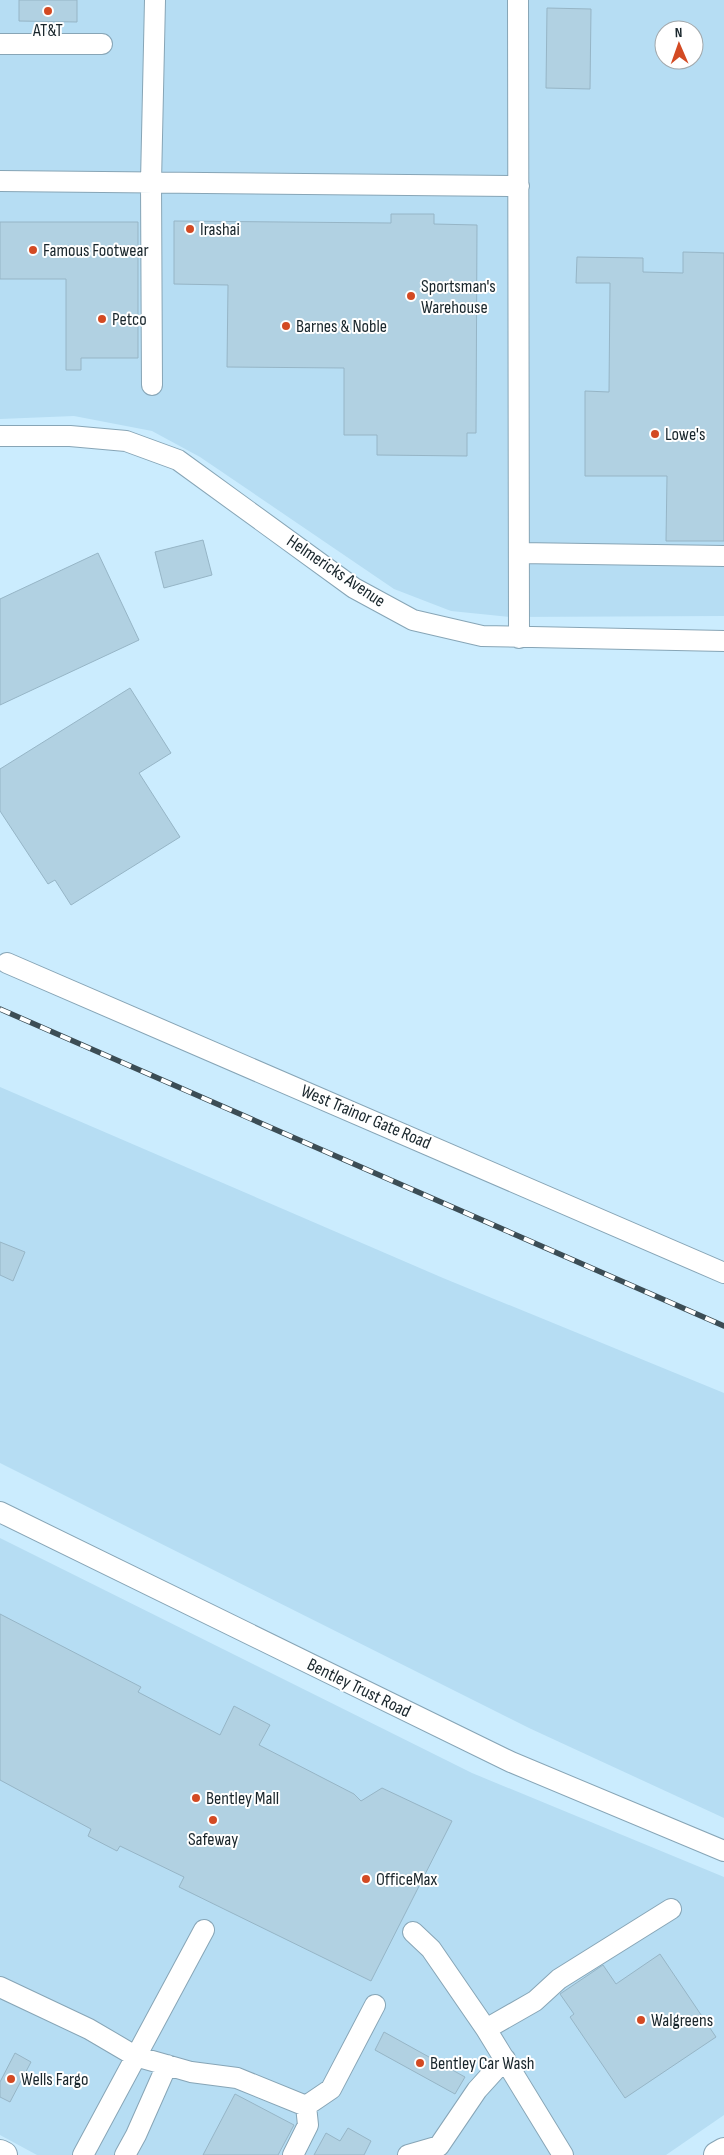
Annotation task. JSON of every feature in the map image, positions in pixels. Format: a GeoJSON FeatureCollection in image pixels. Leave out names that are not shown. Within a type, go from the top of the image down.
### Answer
{"type":"FeatureCollection","features":[{"type":"Feature","properties":{"kind":"main road"},"geometry":{"type":"LineString","coordinates":[[717,2155],[724,2150]]}},
{"type":"Feature","properties":{"kind":"main road"},"geometry":{"type":"LineString","coordinates":[[0,2153],[4,2155]]}},
{"type":"Feature","properties":{"kind":"street"},"geometry":{"type":"LineString","coordinates":[[152,385],[151,182],[154,0]]}},
{"type":"Feature","properties":{"kind":"street"},"geometry":{"type":"LineString","coordinates":[[518,0],[519,638]]}},
{"type":"Feature","properties":{"kind":"street"},"geometry":{"type":"LineString","coordinates":[[0,44],[102,44]]}},
{"type":"Feature","properties":{"kind":"street"},"geometry":{"type":"LineString","coordinates":[[0,181],[519,186]]}},
{"type":"Feature","properties":{"kind":"street","name":"Helmericks Avenue"},"geometry":{"type":"LineString","coordinates":[[0,436],[70,436],[126,441],[178,460],[354,588],[413,620],[482,636],[724,642]]}},
{"type":"Feature","properties":{"kind":"street"},"geometry":{"type":"LineString","coordinates":[[519,553],[724,556]]}},
{"type":"Feature","properties":{"kind":"street","name":"West Trainor Gate Road"},"geometry":{"type":"LineString","coordinates":[[7,963],[724,1273]]}},
{"type":"Feature","properties":{"kind":"street","name":"Bentley Trust Road"},"geometry":{"type":"LineString","coordinates":[[0,1512],[511,1762],[724,1851]]}},
{"type":"Feature","properties":{"kind":"street"},"geometry":{"type":"LineString","coordinates":[[486,2029],[535,2001],[559,1980],[671,1909]]}},
{"type":"Feature","properties":{"kind":"street"},"geometry":{"type":"LineString","coordinates":[[83,2155],[204,1930]]}},
{"type":"Feature","properties":{"kind":"street"},"geometry":{"type":"LineString","coordinates":[[413,1932],[431,1949],[486,2029],[564,2155]]}},
{"type":"Feature","properties":{"kind":"street"},"geometry":{"type":"LineString","coordinates":[[0,1987],[90,2029],[135,2056],[191,2072],[237,2078],[306,2106]]}},
{"type":"Feature","properties":{"kind":"street"},"geometry":{"type":"LineString","coordinates":[[306,2106],[331,2090],[375,2005]]}},
{"type":"Feature","properties":{"kind":"street"},"geometry":{"type":"LineString","coordinates":[[408,2155],[440,2146],[476,2090],[505,2059]]}},
{"type":"Feature","properties":{"kind":"street"},"geometry":{"type":"LineString","coordinates":[[125,2155],[136,2135],[167,2065]]}},
{"type":"Feature","properties":{"kind":"street"},"geometry":{"type":"LineString","coordinates":[[293,2155],[308,2125],[306,2106]]}},
{"type":"Feature","properties":{"kind":"shaded area"},"geometry":{"type":"Polygon","coordinates":[[[0,0],[724,0],[724,616],[510,617],[451,611],[394,589],[200,457],[152,431],[74,416],[0,419],[0,0]]]}},
{"type":"Feature","properties":{"kind":"shaded area"},"geometry":{"type":"Polygon","coordinates":[[[0,1087],[443,1278],[724,1393],[724,1818],[529,1728],[0,1463],[0,1087]]]}},
{"type":"Feature","properties":{"kind":"shaded area"},"geometry":{"type":"Polygon","coordinates":[[[0,1538],[472,1773],[724,1877],[724,2115],[666,2155],[37,2155],[0,2135],[0,1538]]]}},
{"type":"Feature","properties":{"kind":"building","name":"AT&T"},"geometry":{"type":"Polygon","coordinates":[[[19,0],[77,0],[77,22],[19,21],[19,0]]]}},
{"type":"Feature","properties":{"kind":"building"},"geometry":{"type":"Polygon","coordinates":[[[547,8],[591,9],[590,89],[546,88],[547,8]]]}},
{"type":"Feature","properties":{"kind":"building"},"geometry":{"type":"Polygon","coordinates":[[[391,214],[434,214],[434,224],[477,225],[476,433],[467,433],[467,456],[377,455],[377,435],[344,435],[344,368],[227,367],[228,285],[174,284],[174,221],[391,223],[391,214]]]}},
{"type":"Feature","properties":{"kind":"building","name":"Petco"},"geometry":{"type":"Polygon","coordinates":[[[0,222],[138,222],[138,358],[81,358],[81,370],[66,370],[66,279],[0,279],[0,222]]]}},
{"type":"Feature","properties":{"kind":"building","name":"Lowe's"},"geometry":{"type":"Polygon","coordinates":[[[683,252],[724,253],[724,541],[666,541],[667,476],[585,476],[585,391],[609,392],[610,283],[576,283],[577,257],[643,258],[643,272],[683,273],[683,252]]]}},
{"type":"Feature","properties":{"kind":"building"},"geometry":{"type":"Polygon","coordinates":[[[203,540],[212,575],[164,588],[155,552],[203,540]]]}},
{"type":"Feature","properties":{"kind":"building"},"geometry":{"type":"Polygon","coordinates":[[[98,553],[139,640],[0,705],[0,599],[98,553]]]}},
{"type":"Feature","properties":{"kind":"building"},"geometry":{"type":"Polygon","coordinates":[[[130,688],[171,753],[139,773],[180,837],[71,905],[55,880],[48,884],[0,811],[0,769],[130,688]]]}},
{"type":"Feature","properties":{"kind":"building"},"geometry":{"type":"Polygon","coordinates":[[[0,1242],[25,1252],[13,1281],[0,1275],[0,1242]]]}},
{"type":"Feature","properties":{"kind":"building","name":"Bentley Mall"},"geometry":{"type":"Polygon","coordinates":[[[0,1614],[141,1687],[138,1692],[220,1735],[234,1706],[270,1725],[259,1745],[354,1794],[361,1801],[382,1788],[452,1821],[371,1981],[179,1887],[184,1877],[120,1846],[117,1851],[88,1836],[91,1829],[0,1780],[0,1614]]]}},
{"type":"Feature","properties":{"kind":"building"},"geometry":{"type":"Polygon","coordinates":[[[660,1954],[716,2037],[625,2098],[570,2017],[574,2014],[560,1994],[603,1965],[616,1984],[660,1954]]]}},
{"type":"Feature","properties":{"kind":"building","name":"Bentley Car Wash"},"geometry":{"type":"Polygon","coordinates":[[[384,2032],[465,2077],[455,2094],[375,2050],[384,2032]]]}},
{"type":"Feature","properties":{"kind":"building"},"geometry":{"type":"Polygon","coordinates":[[[15,2053],[31,2062],[10,2102],[0,2097],[0,2082],[15,2053]]]}},
{"type":"Feature","properties":{"kind":"building"},"geometry":{"type":"Polygon","coordinates":[[[235,2094],[294,2125],[278,2155],[203,2155],[235,2094]]]}},
{"type":"Feature","properties":{"kind":"building"},"geometry":{"type":"Polygon","coordinates":[[[348,2128],[371,2141],[364,2155],[314,2155],[326,2133],[340,2141],[348,2128]]]}},
{"type":"Feature","properties":{"kind":"railway"},"geometry":{"type":"LineString","coordinates":[[0,1009],[724,1326]]}},
{"type":"Feature","properties":{"kind":"place","name":"AT&T"},"geometry":{"type":"Point","coordinates":[48,11]}},
{"type":"Feature","properties":{"kind":"place","name":"Irashai"},"geometry":{"type":"Point","coordinates":[190,229]}},
{"type":"Feature","properties":{"kind":"place","name":"Famous Footwear"},"geometry":{"type":"Point","coordinates":[33,250]}},
{"type":"Feature","properties":{"kind":"place","name":"Sportsman's Warehouse"},"geometry":{"type":"Point","coordinates":[411,296]}},
{"type":"Feature","properties":{"kind":"place","name":"Petco"},"geometry":{"type":"Point","coordinates":[102,319]}},
{"type":"Feature","properties":{"kind":"place","name":"Barnes & Noble"},"geometry":{"type":"Point","coordinates":[286,326]}},
{"type":"Feature","properties":{"kind":"place","name":"Lowe's"},"geometry":{"type":"Point","coordinates":[655,434]}},
{"type":"Feature","properties":{"kind":"place","name":"Bentley Mall"},"geometry":{"type":"Point","coordinates":[196,1798]}},
{"type":"Feature","properties":{"kind":"place","name":"Safeway"},"geometry":{"type":"Point","coordinates":[213,1820]}},
{"type":"Feature","properties":{"kind":"place","name":"OfficeMax"},"geometry":{"type":"Point","coordinates":[366,1879]}},
{"type":"Feature","properties":{"kind":"place","name":"Walgreens"},"geometry":{"type":"Point","coordinates":[641,2020]}},
{"type":"Feature","properties":{"kind":"place","name":"Bentley Car Wash"},"geometry":{"type":"Point","coordinates":[420,2063]}},
{"type":"Feature","properties":{"kind":"place","name":"Wells Fargo"},"geometry":{"type":"Point","coordinates":[11,2079]}}]}
